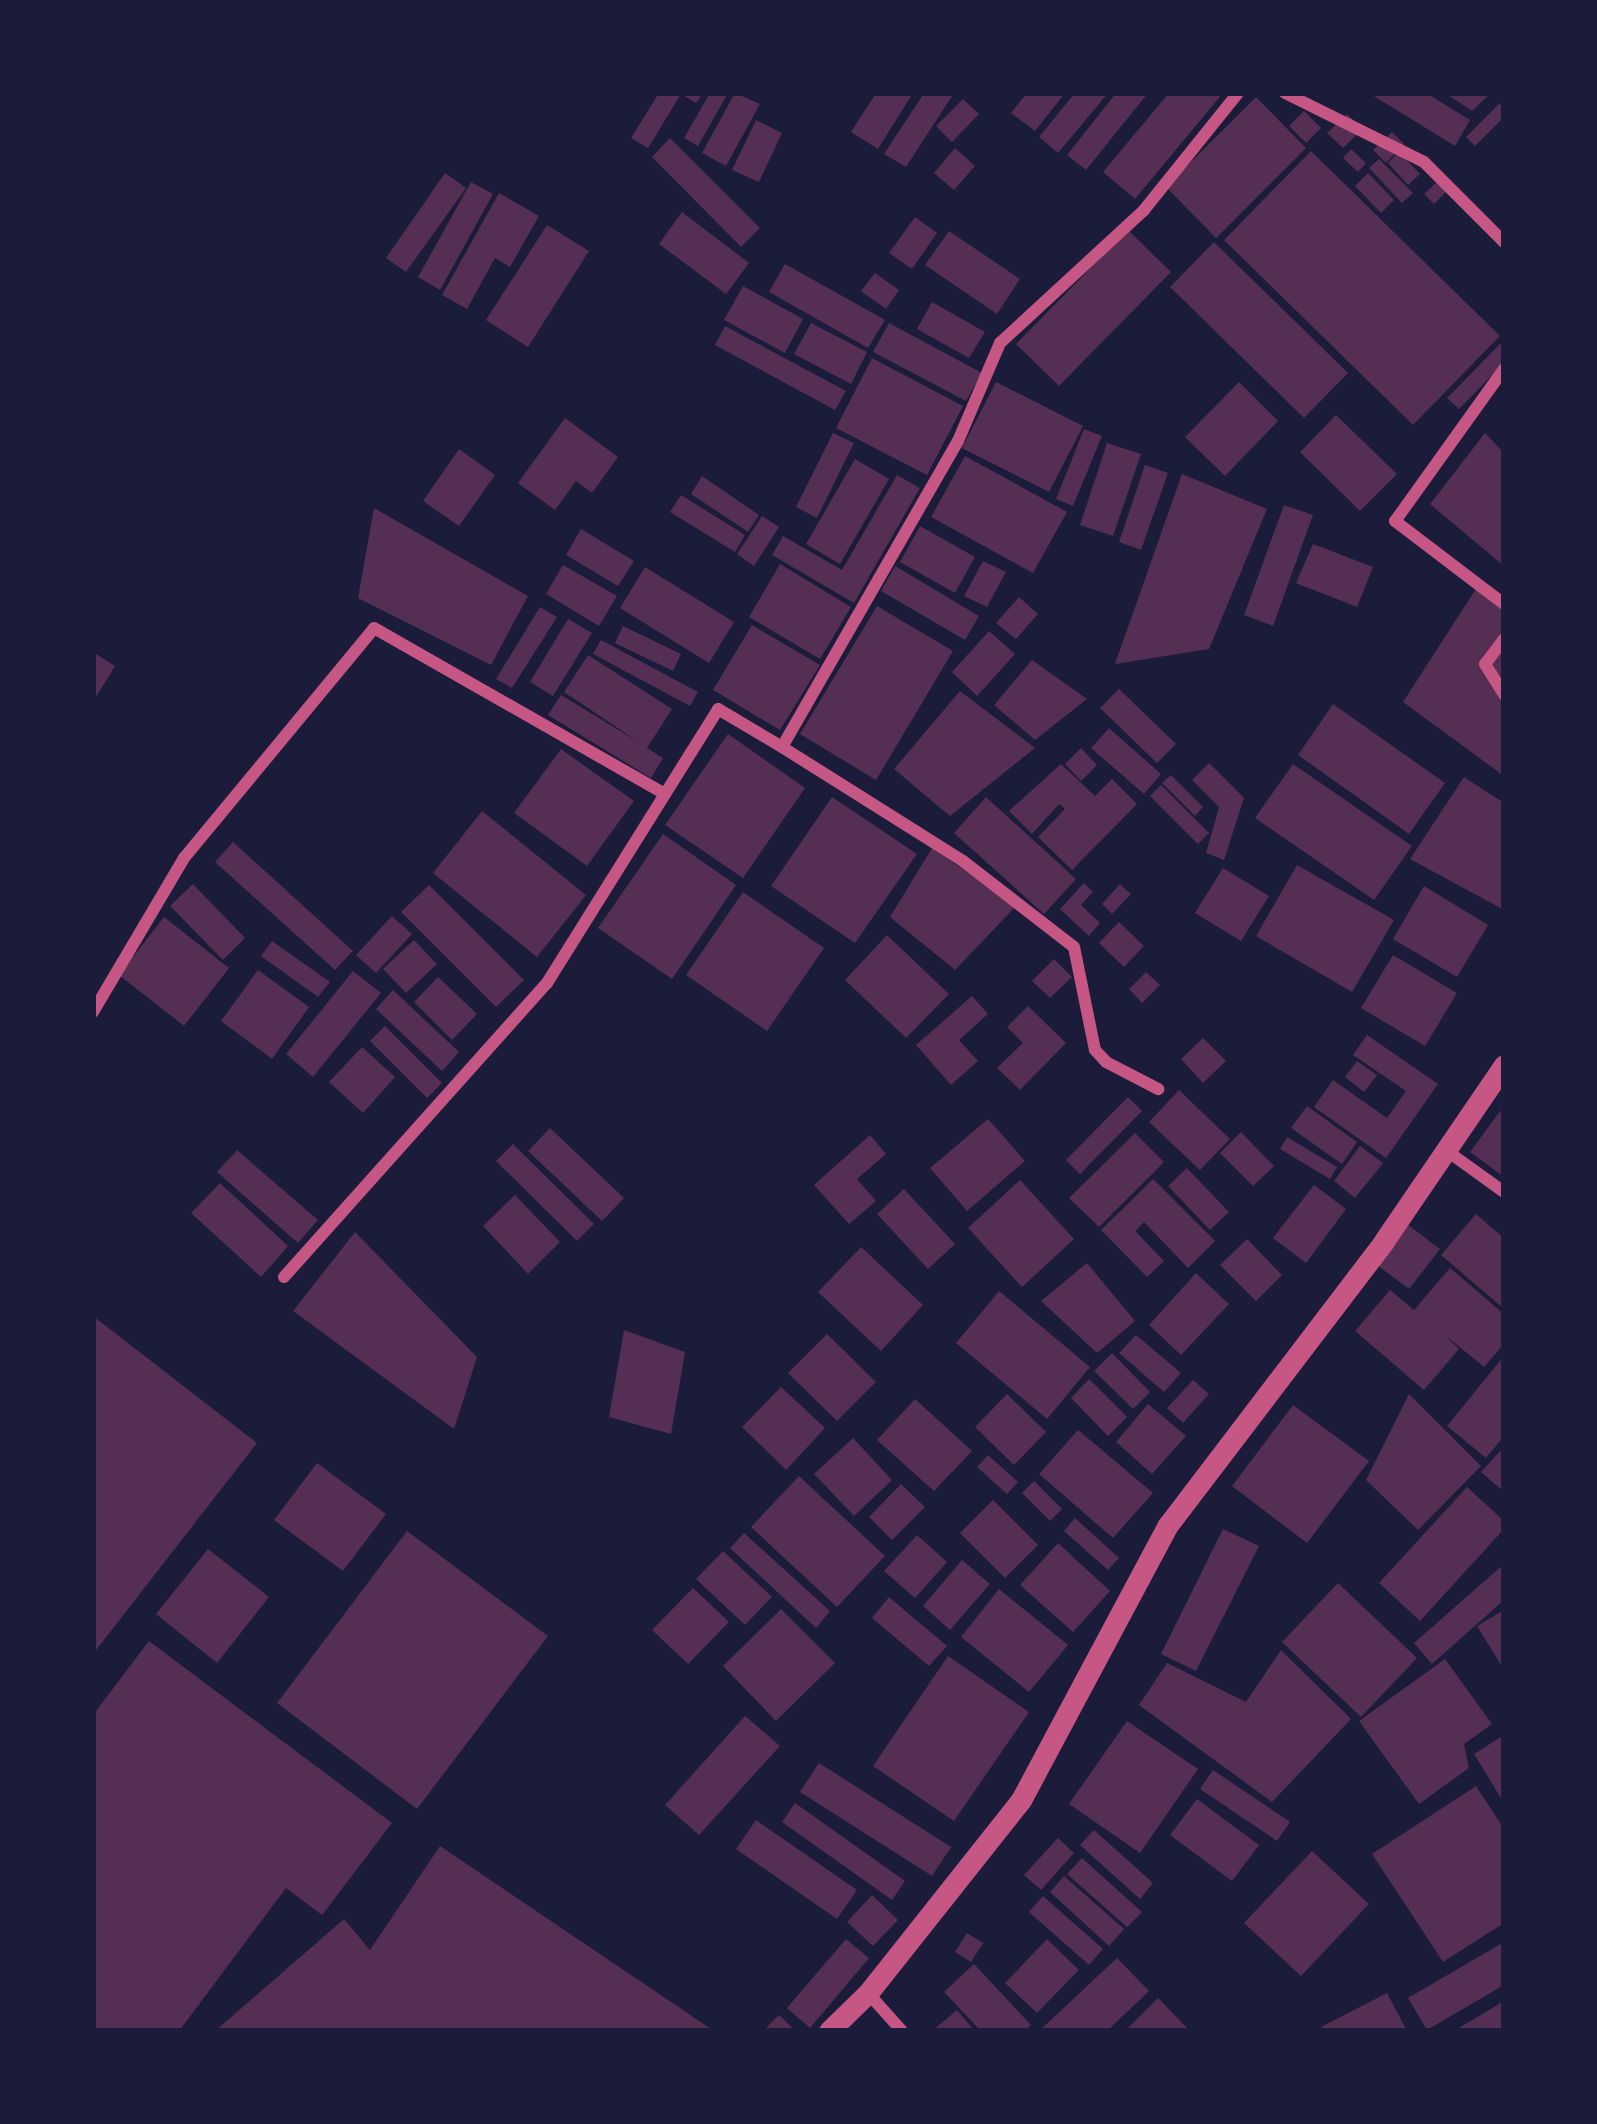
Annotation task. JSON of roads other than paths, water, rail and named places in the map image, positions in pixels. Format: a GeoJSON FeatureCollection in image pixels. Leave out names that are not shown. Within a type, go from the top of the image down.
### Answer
{"type":"FeatureCollection","features":[{"type":"Feature","properties":{"kind":"street"},"geometry":{"type":"LineString","coordinates":[[782,747],[958,441],[1000,343],[1144,210],[1238,93]]}},
{"type":"Feature","properties":{"kind":"street"},"geometry":{"type":"LineString","coordinates":[[1286,93],[1424,162],[1504,242]]}},
{"type":"Feature","properties":{"kind":"street"},"geometry":{"type":"LineString","coordinates":[[1504,369],[1395,521],[1504,604]]}},
{"type":"Feature","properties":{"kind":"street"},"geometry":{"type":"LineString","coordinates":[[93,1012],[184,858],[374,628],[665,794]]}},
{"type":"Feature","properties":{"kind":"street"},"geometry":{"type":"LineString","coordinates":[[1504,639],[1484,664],[1504,695]]}},
{"type":"Feature","properties":{"kind":"street"},"geometry":{"type":"LineString","coordinates":[[284,1277],[547,982],[718,709],[963,861],[1074,947],[1095,1050],[1106,1062],[1158,1089]]}},
{"type":"Feature","properties":{"kind":"street"},"geometry":{"type":"LineString","coordinates":[[829,2031],[868,1993],[1021,1800],[1168,1525],[1447,1150],[1504,1065]]}},
{"type":"Feature","properties":{"kind":"street"},"geometry":{"type":"LineString","coordinates":[[1447,1150],[1504,1192]]}},
{"type":"Feature","properties":{"kind":"street"},"geometry":{"type":"LineString","coordinates":[[868,1993],[902,2031]]}}]}
